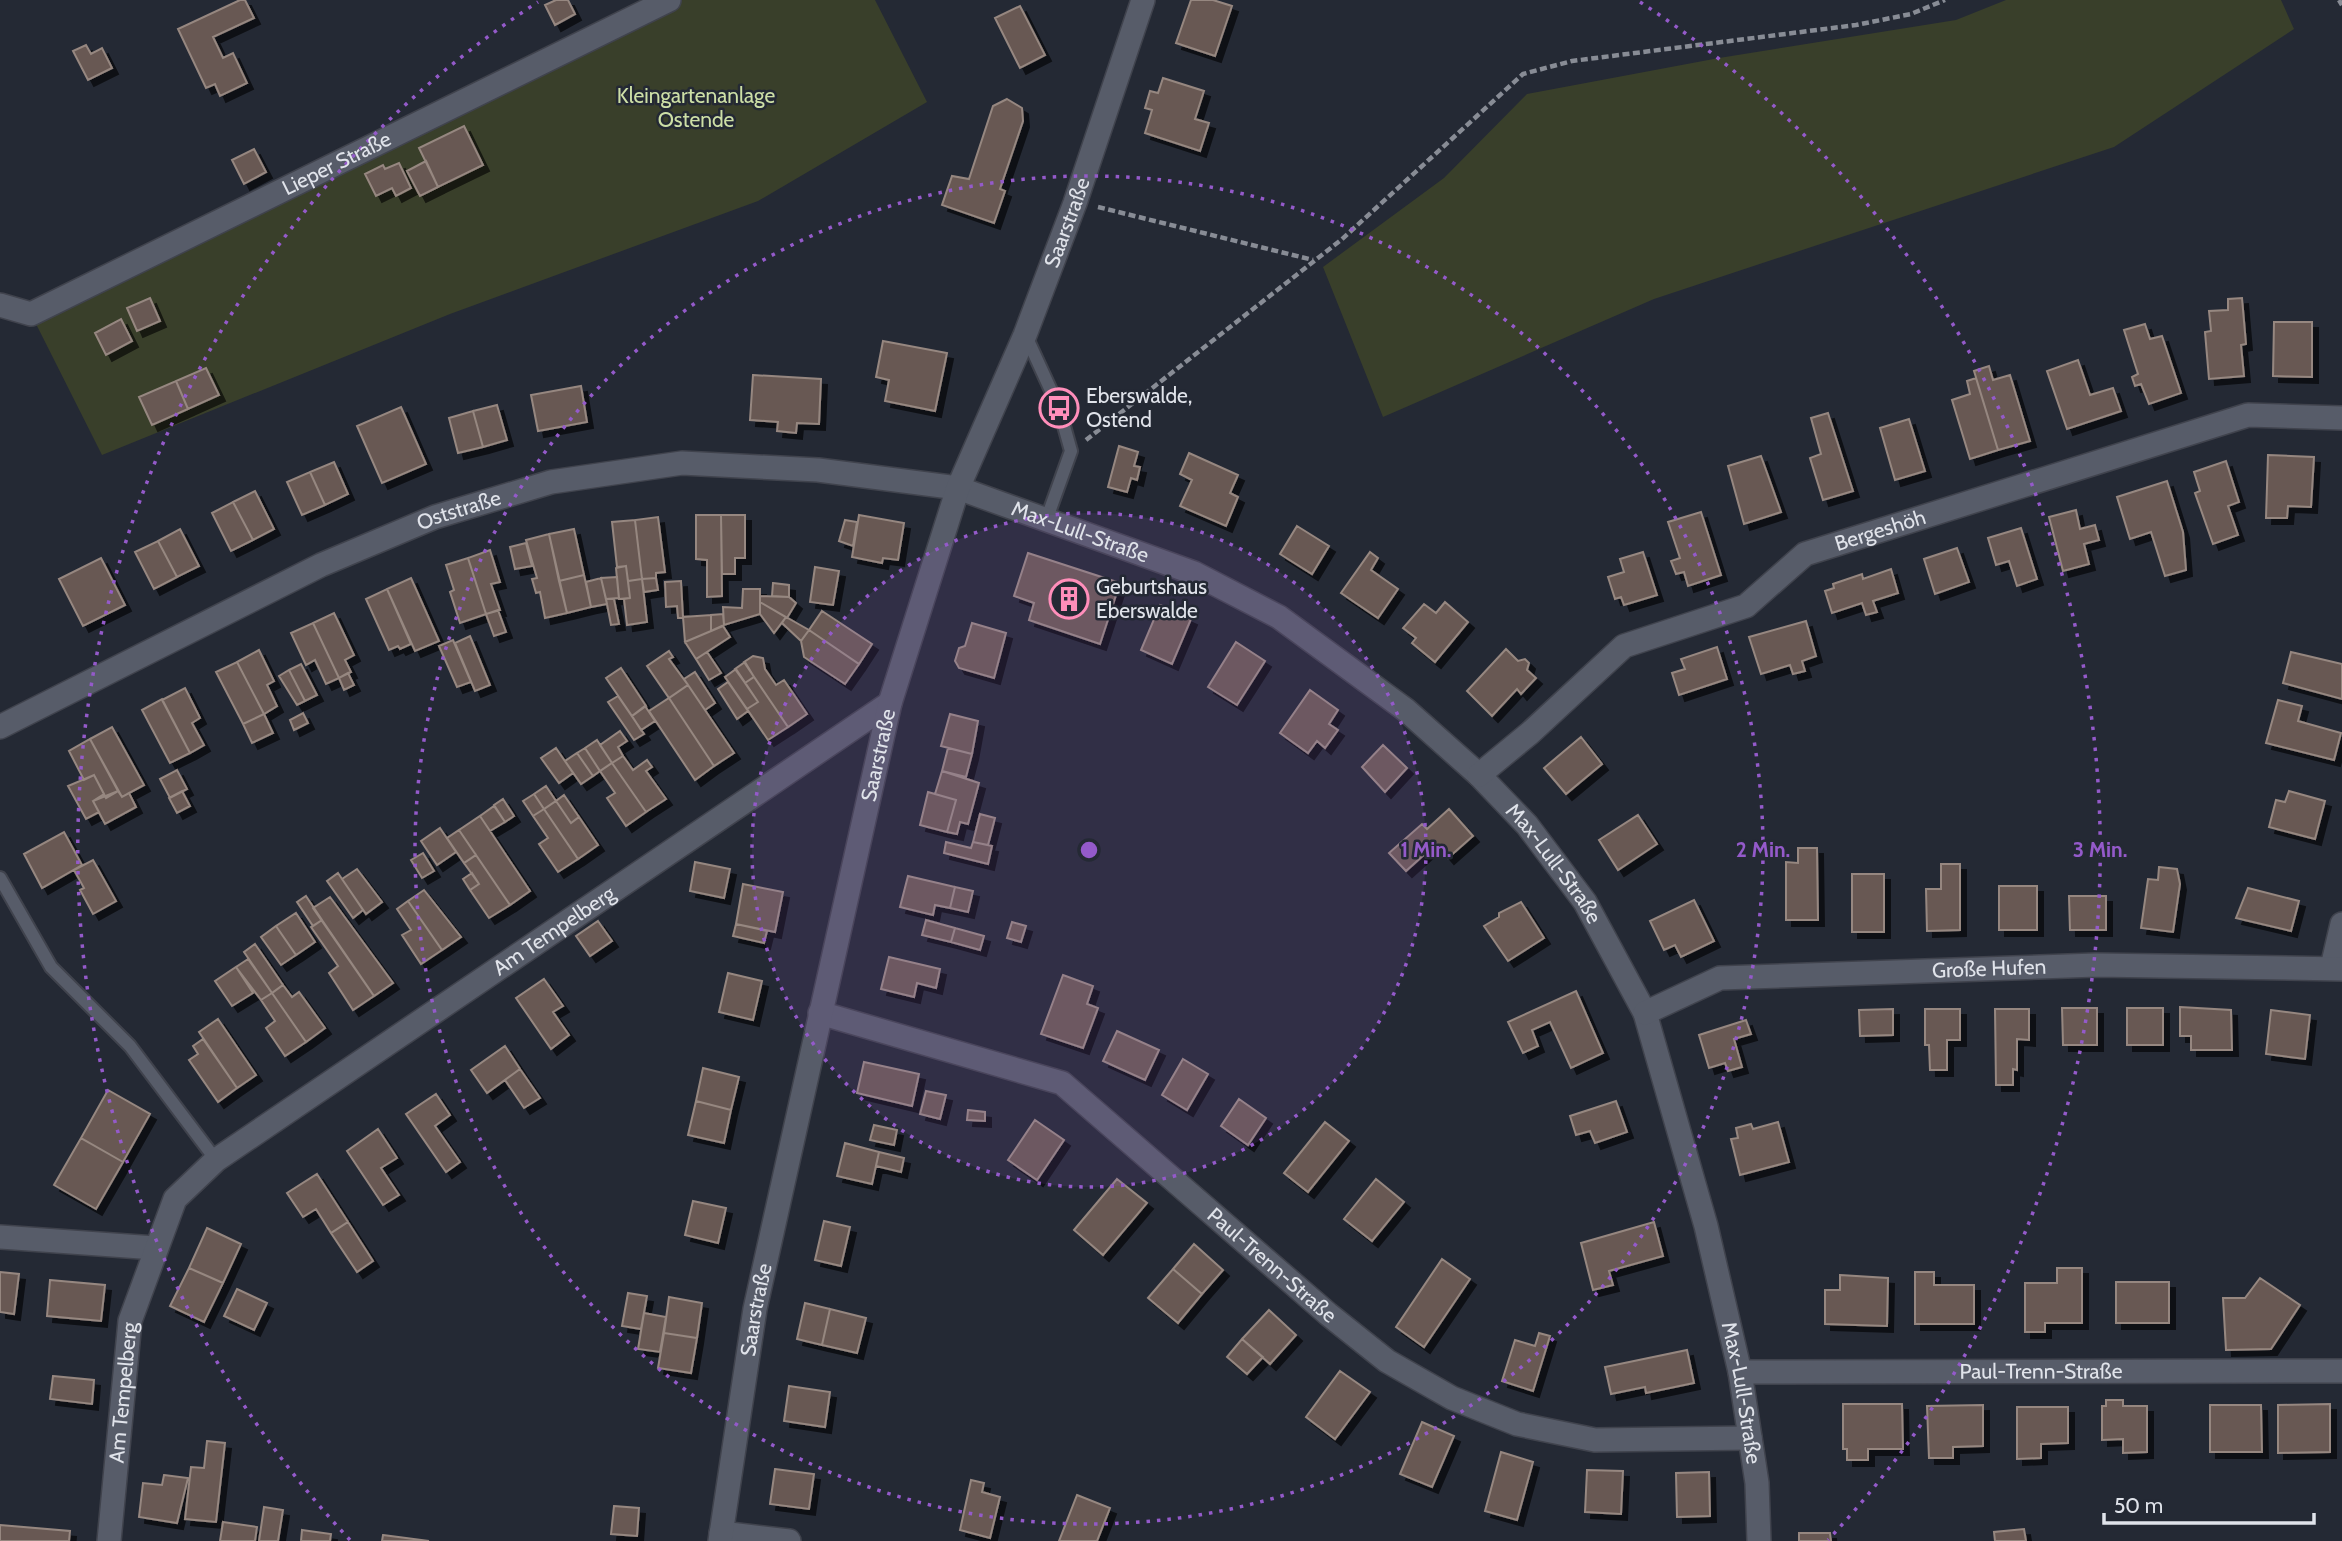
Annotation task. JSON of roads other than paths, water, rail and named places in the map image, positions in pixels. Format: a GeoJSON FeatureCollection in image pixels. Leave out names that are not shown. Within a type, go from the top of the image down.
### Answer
{"type":"FeatureCollection","features":[{"type":"Feature","properties":{"kind":"street","name":"Lieper Straße"},"geometry":{"type":"LineString","coordinates":[[0,305],[31,314],[669,0]]}},
{"type":"Feature","properties":{"kind":"street","name":"Saarstraße"},"geometry":{"type":"LineString","coordinates":[[720,1537],[755,1309],[890,703],[958,488],[1025,335],[1075,203],[1143,0]]}},
{"type":"Feature","properties":{"kind":"street","name":"Bergeshöh"},"geometry":{"type":"LineString","coordinates":[[1479,775],[1530,733],[1624,646],[1746,606],[1805,554],[2248,415],[2342,418]]}},
{"type":"Feature","properties":{"kind":"street","name":"Oststraße"},"geometry":{"type":"LineString","coordinates":[[0,727],[321,565],[435,517],[551,482],[682,463],[818,470],[958,488]]}},
{"type":"Feature","properties":{"kind":"street","name":"Max-Lull-Straße"},"geometry":{"type":"LineString","coordinates":[[958,488],[1194,573],[1279,617],[1396,702],[1479,775],[1527,825],[1585,902],[1645,1013],[1706,1226],[1740,1372],[1757,1483],[1759,1541]]}},
{"type":"Feature","properties":{"kind":"street","name":"Am Tempelberg"},"geometry":{"type":"LineString","coordinates":[[109,1541],[130,1321],[174,1199],[216,1160],[890,703]]}},
{"type":"Feature","properties":{"kind":"street"},"geometry":{"type":"LineString","coordinates":[[2337,968],[2342,924]]}},
{"type":"Feature","properties":{"kind":"street","name":"Große Hufen"},"geometry":{"type":"LineString","coordinates":[[1645,1013],[1720,978],[2096,965],[2337,968]]}},
{"type":"Feature","properties":{"kind":"street","name":"Paul-Trenn-Straße"},"geometry":{"type":"LineString","coordinates":[[820,1013],[1062,1083],[1338,1322],[1387,1361],[1452,1398],[1517,1424],[1595,1440],[1750,1438]]}},
{"type":"Feature","properties":{"kind":"street"},"geometry":{"type":"LineString","coordinates":[[0,1237],[155,1248]]}},
{"type":"Feature","properties":{"kind":"street","name":"Paul-Trenn-Straße"},"geometry":{"type":"LineString","coordinates":[[1740,1372],[2342,1371]]}},
{"type":"Feature","properties":{"kind":"street"},"geometry":{"type":"LineString","coordinates":[[720,1537],[789,1541]]}},
{"type":"Feature","properties":{"kind":"lane"},"geometry":{"type":"LineString","coordinates":[[1025,335],[1059,408],[1071,451],[1047,518]]}},
{"type":"Feature","properties":{"kind":"lane"},"geometry":{"type":"LineString","coordinates":[[0,878],[51,967],[130,1046],[216,1160]]}},
{"type":"Feature","properties":{"kind":"place","name":"Eberswalde, Ostend"},"geometry":{"type":"Point","coordinates":[1059,408]}},
{"type":"Feature","properties":{"kind":"place","name":"Geburtshaus Eberswalde"},"geometry":{"type":"Point","coordinates":[1069,599]}},
{"type":"Feature","properties":{"kind":"park label","name":"Kleingartenanlage Ostende"},"geometry":{"type":"Point","coordinates":[696,108]}}]}
